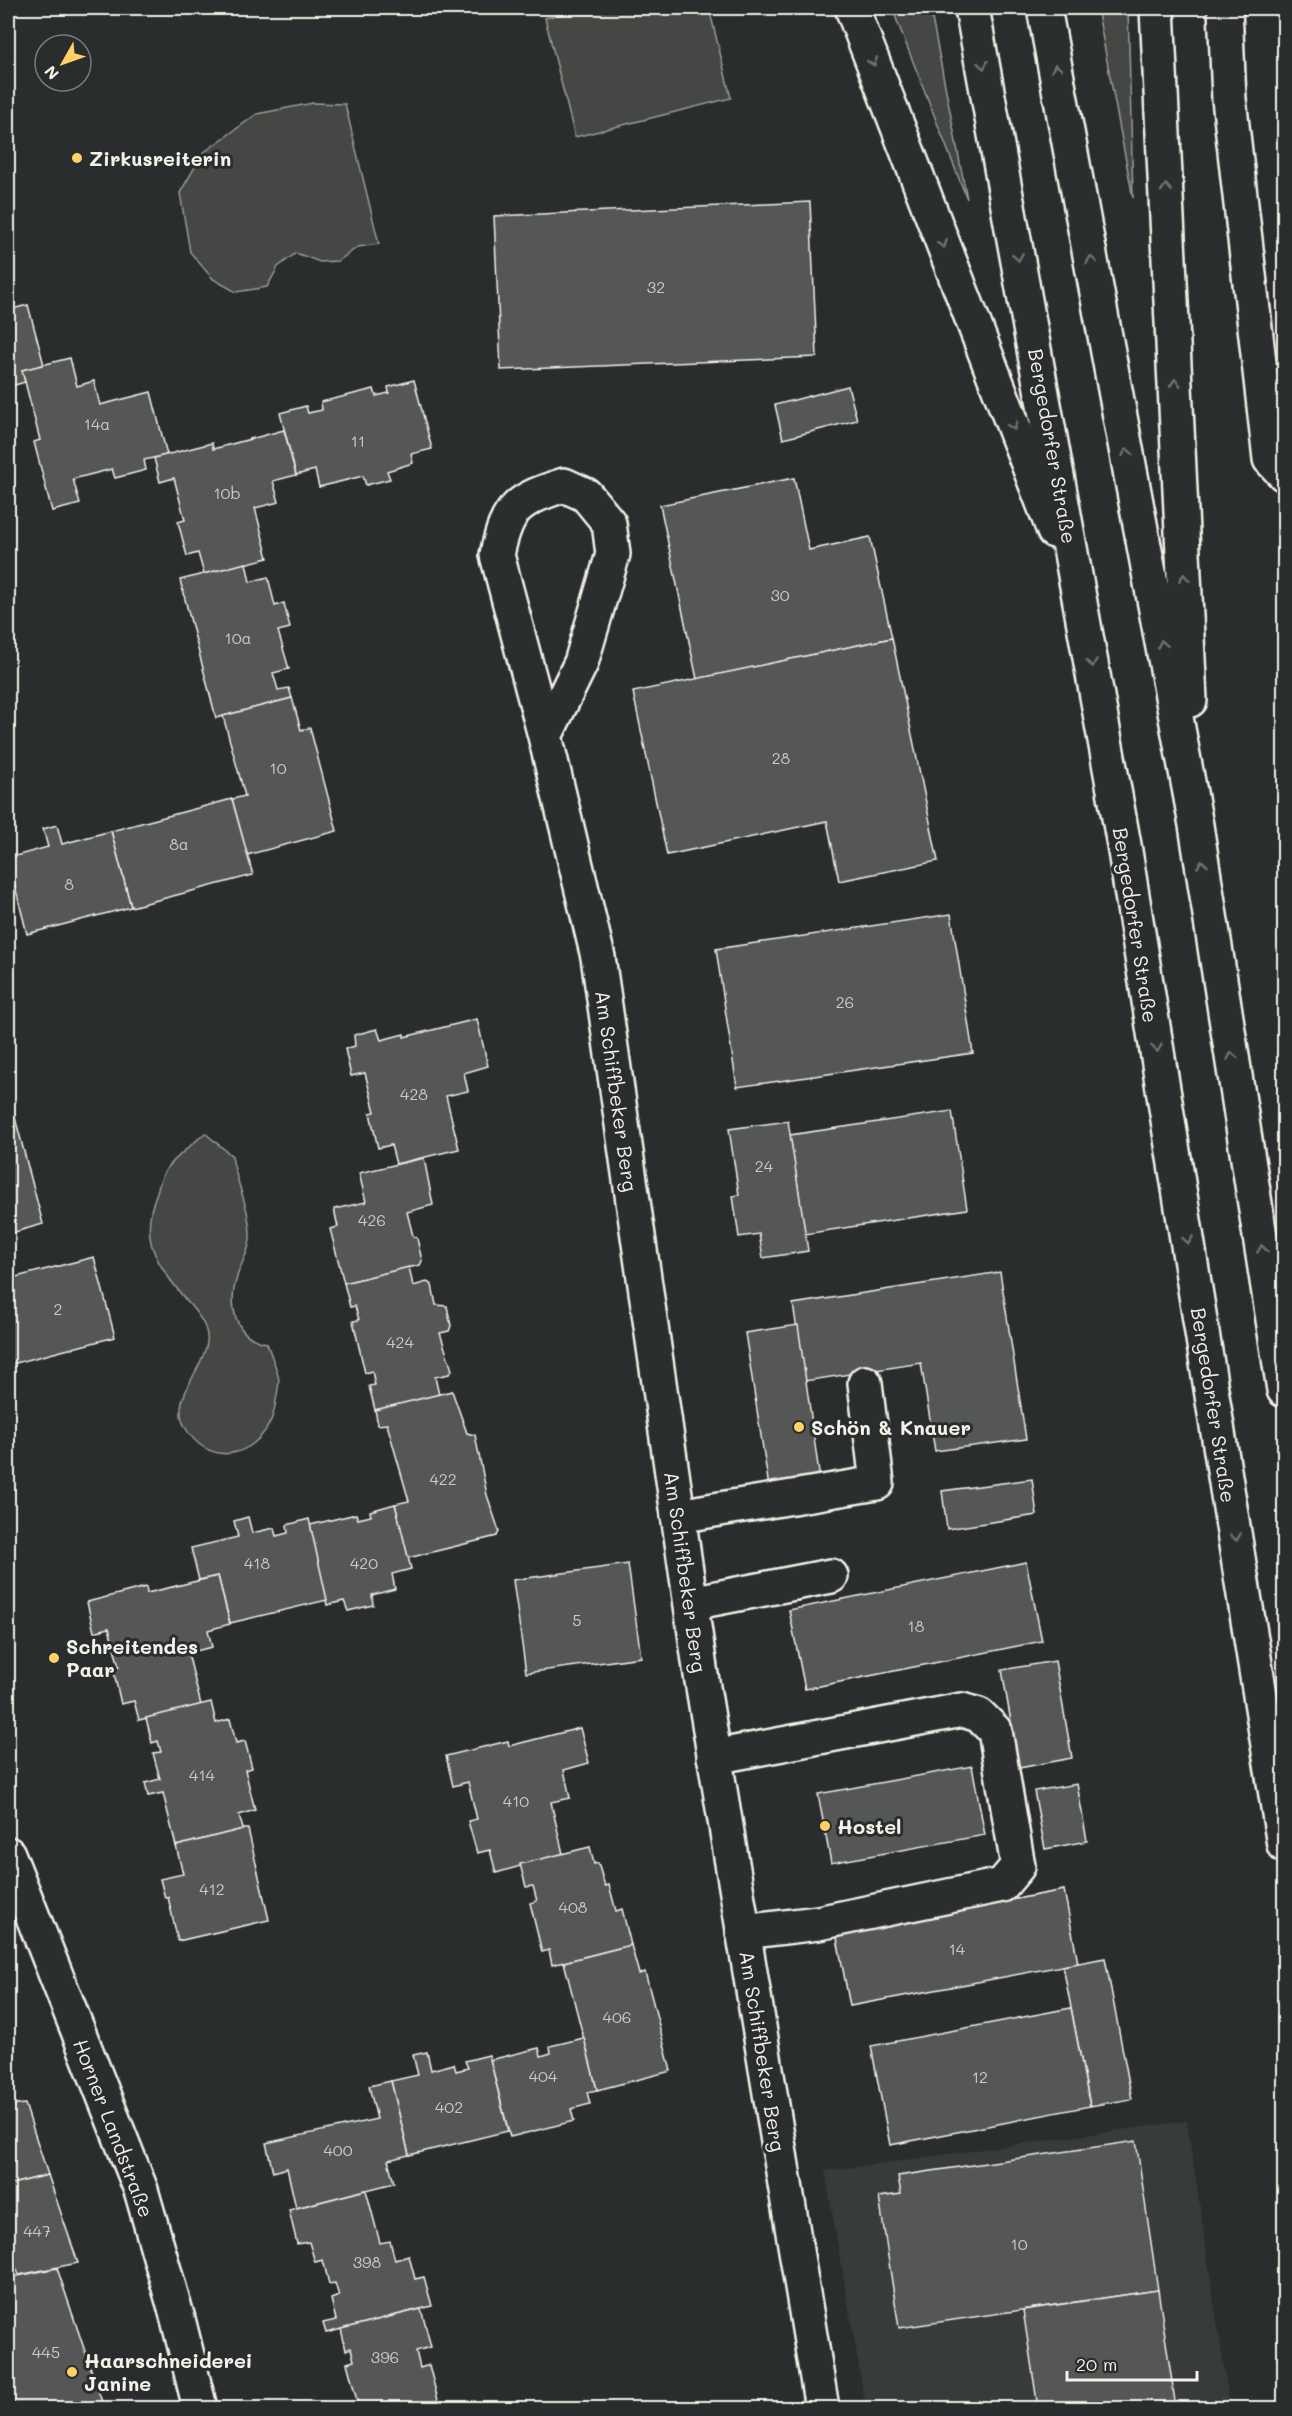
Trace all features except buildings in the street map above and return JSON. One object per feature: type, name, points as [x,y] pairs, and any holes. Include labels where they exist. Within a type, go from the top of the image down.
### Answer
[{"type":"main road","points":[[852,8],[1082,605]]},
{"type":"main road","name":"Bergedorfer Straße","points":[[972,8],[1130,880],[1284,1845]]},
{"type":"main road","points":[[1044,8],[1196,825],[1284,1390]]},
{"type":"main road","points":[[1157,8],[1196,825]]},
{"type":"main road","points":[[1225,8],[1229,99],[1270,459],[1284,474]]},
{"type":"main road","name":"Am Schiffbeker Berg","points":[[545,736],[581,663],[613,554],[609,523],[586,495],[564,485],[539,493],[514,507],[502,529],[497,555],[545,736],[598,957],[714,1757],[822,2409]]},
{"type":"main road","points":[[678,1516],[877,1483],[865,1383]]},
{"type":"main road","points":[[691,1603],[831,1576]]},
{"type":"main road","points":[[714,1757],[962,1710],[979,1714],[995,1731],[1018,1866],[1002,1885],[818,1923],[743,1932]]},
{"type":"main road","name":"Horner Landstraße","points":[[8,1854],[141,2190],[178,2319],[200,2409]]},
{"type":"shaded area","points":[[586,8],[709,8],[731,98],[575,137],[545,18]]},
{"type":"shaded area","points":[[892,8],[930,8],[967,199]]},
{"type":"shaded area","points":[[1097,8],[1128,8],[1133,198]]},
{"type":"shaded area","points":[[313,103],[345,104],[379,244],[358,247],[338,261],[320,262],[296,253],[278,267],[267,287],[236,292],[213,279],[190,252],[180,193],[203,153],[257,114]]},
{"type":"shaded area","points":[[205,1133],[232,1156],[250,1228],[250,1243],[234,1288],[236,1319],[247,1335],[267,1343],[279,1378],[272,1418],[264,1432],[243,1450],[231,1453],[218,1453],[206,1449],[195,1440],[181,1417],[184,1395],[205,1352],[206,1330],[158,1261],[150,1237],[149,1223],[152,1209],[164,1173]]},
{"type":"shaded area","points":[[1187,2121],[1230,2408],[866,2408],[825,2171]]},
{"type":"place","name":"Zirkusreiterin","points":[[77,158]]},
{"type":"place","name":"Schön & Knauer","points":[[799,1427]]},
{"type":"place","name":"Schreitendes Paar","points":[[54,1658]]},
{"type":"place","name":"Hostel","points":[[825,1826]]},
{"type":"place","name":"Haarschneiderei Janine","points":[[72,2372]]}]
